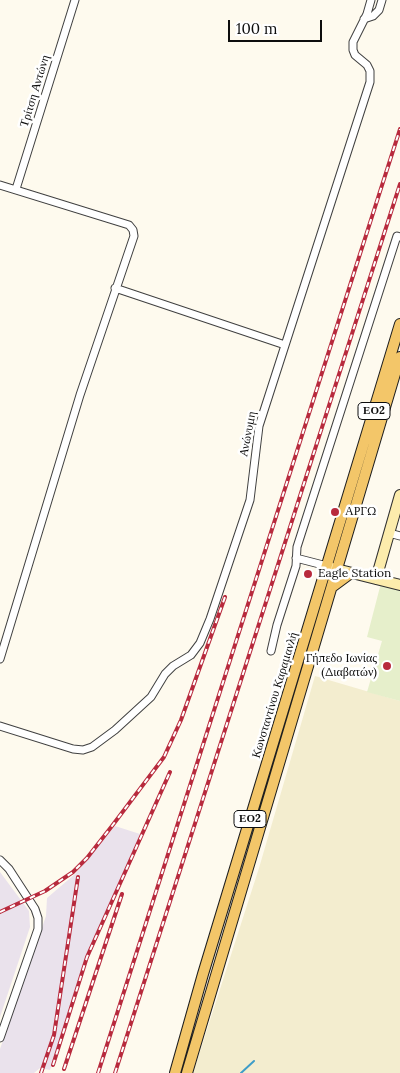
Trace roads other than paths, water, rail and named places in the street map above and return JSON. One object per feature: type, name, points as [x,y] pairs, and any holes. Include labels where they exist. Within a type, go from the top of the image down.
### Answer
[{"type":"main road","name":"Κωνσταντίνου Καραμανλή","points":[[187,1073],[332,587],[332,568],[400,324]]},
{"type":"main road","name":"Κωνσταντίνου Καραμανλή","points":[[175,1073],[203,974],[332,568],[396,382],[400,357]]},
{"type":"main road","points":[[332,587],[351,573]]},
{"type":"main road","points":[[170,1073],[179,1061]]},
{"type":"street","name":"Τρίτση Αντώνη","points":[[16,189],[75,0]]},
{"type":"street","name":"Ανώνυμη","points":[[0,726],[73,749],[83,750],[92,747],[115,730],[152,697],[165,674],[173,666],[191,655],[200,642],[210,619],[250,500],[259,426],[370,82],[370,71],[367,65],[355,54],[353,42],[371,0]]},
{"type":"street","points":[[364,19],[373,16],[379,10],[380,0]]},
{"type":"street","points":[[0,185],[129,226],[133,230],[134,236],[80,395],[0,660]]},
{"type":"street","points":[[270,652],[296,566],[297,547],[360,346],[397,236],[400,237]]},
{"type":"street","points":[[116,288],[286,345]]},
{"type":"street","points":[[376,579],[400,495]]},
{"type":"street","points":[[389,533],[400,536]]},
{"type":"street","points":[[296,558],[400,585]]},
{"type":"street","points":[[0,860],[9,869],[38,918],[38,929],[0,1038]]},
{"type":"waterway","points":[[241,1073],[254,1061]]},
{"type":"railway","points":[[98,1073],[400,129]]},
{"type":"railway","points":[[115,1073],[400,184]]},
{"type":"railway","points":[[0,912],[45,891],[73,872],[87,858],[164,757],[181,720],[225,597]]},
{"type":"railway","points":[[53,1065],[87,957],[170,772]]},
{"type":"railway","points":[[41,1073],[54,1035],[78,877]]},
{"type":"railway","points":[[64,1069],[122,894]]},
{"type":"place","name":"ΑΡΓΩ","points":[[335,512]]},
{"type":"place","name":"Eagle Station","points":[[308,574]]},
{"type":"place","name":"Γήπεδο Ιωνίας (Διαβατών)","points":[[387,666]]}]
